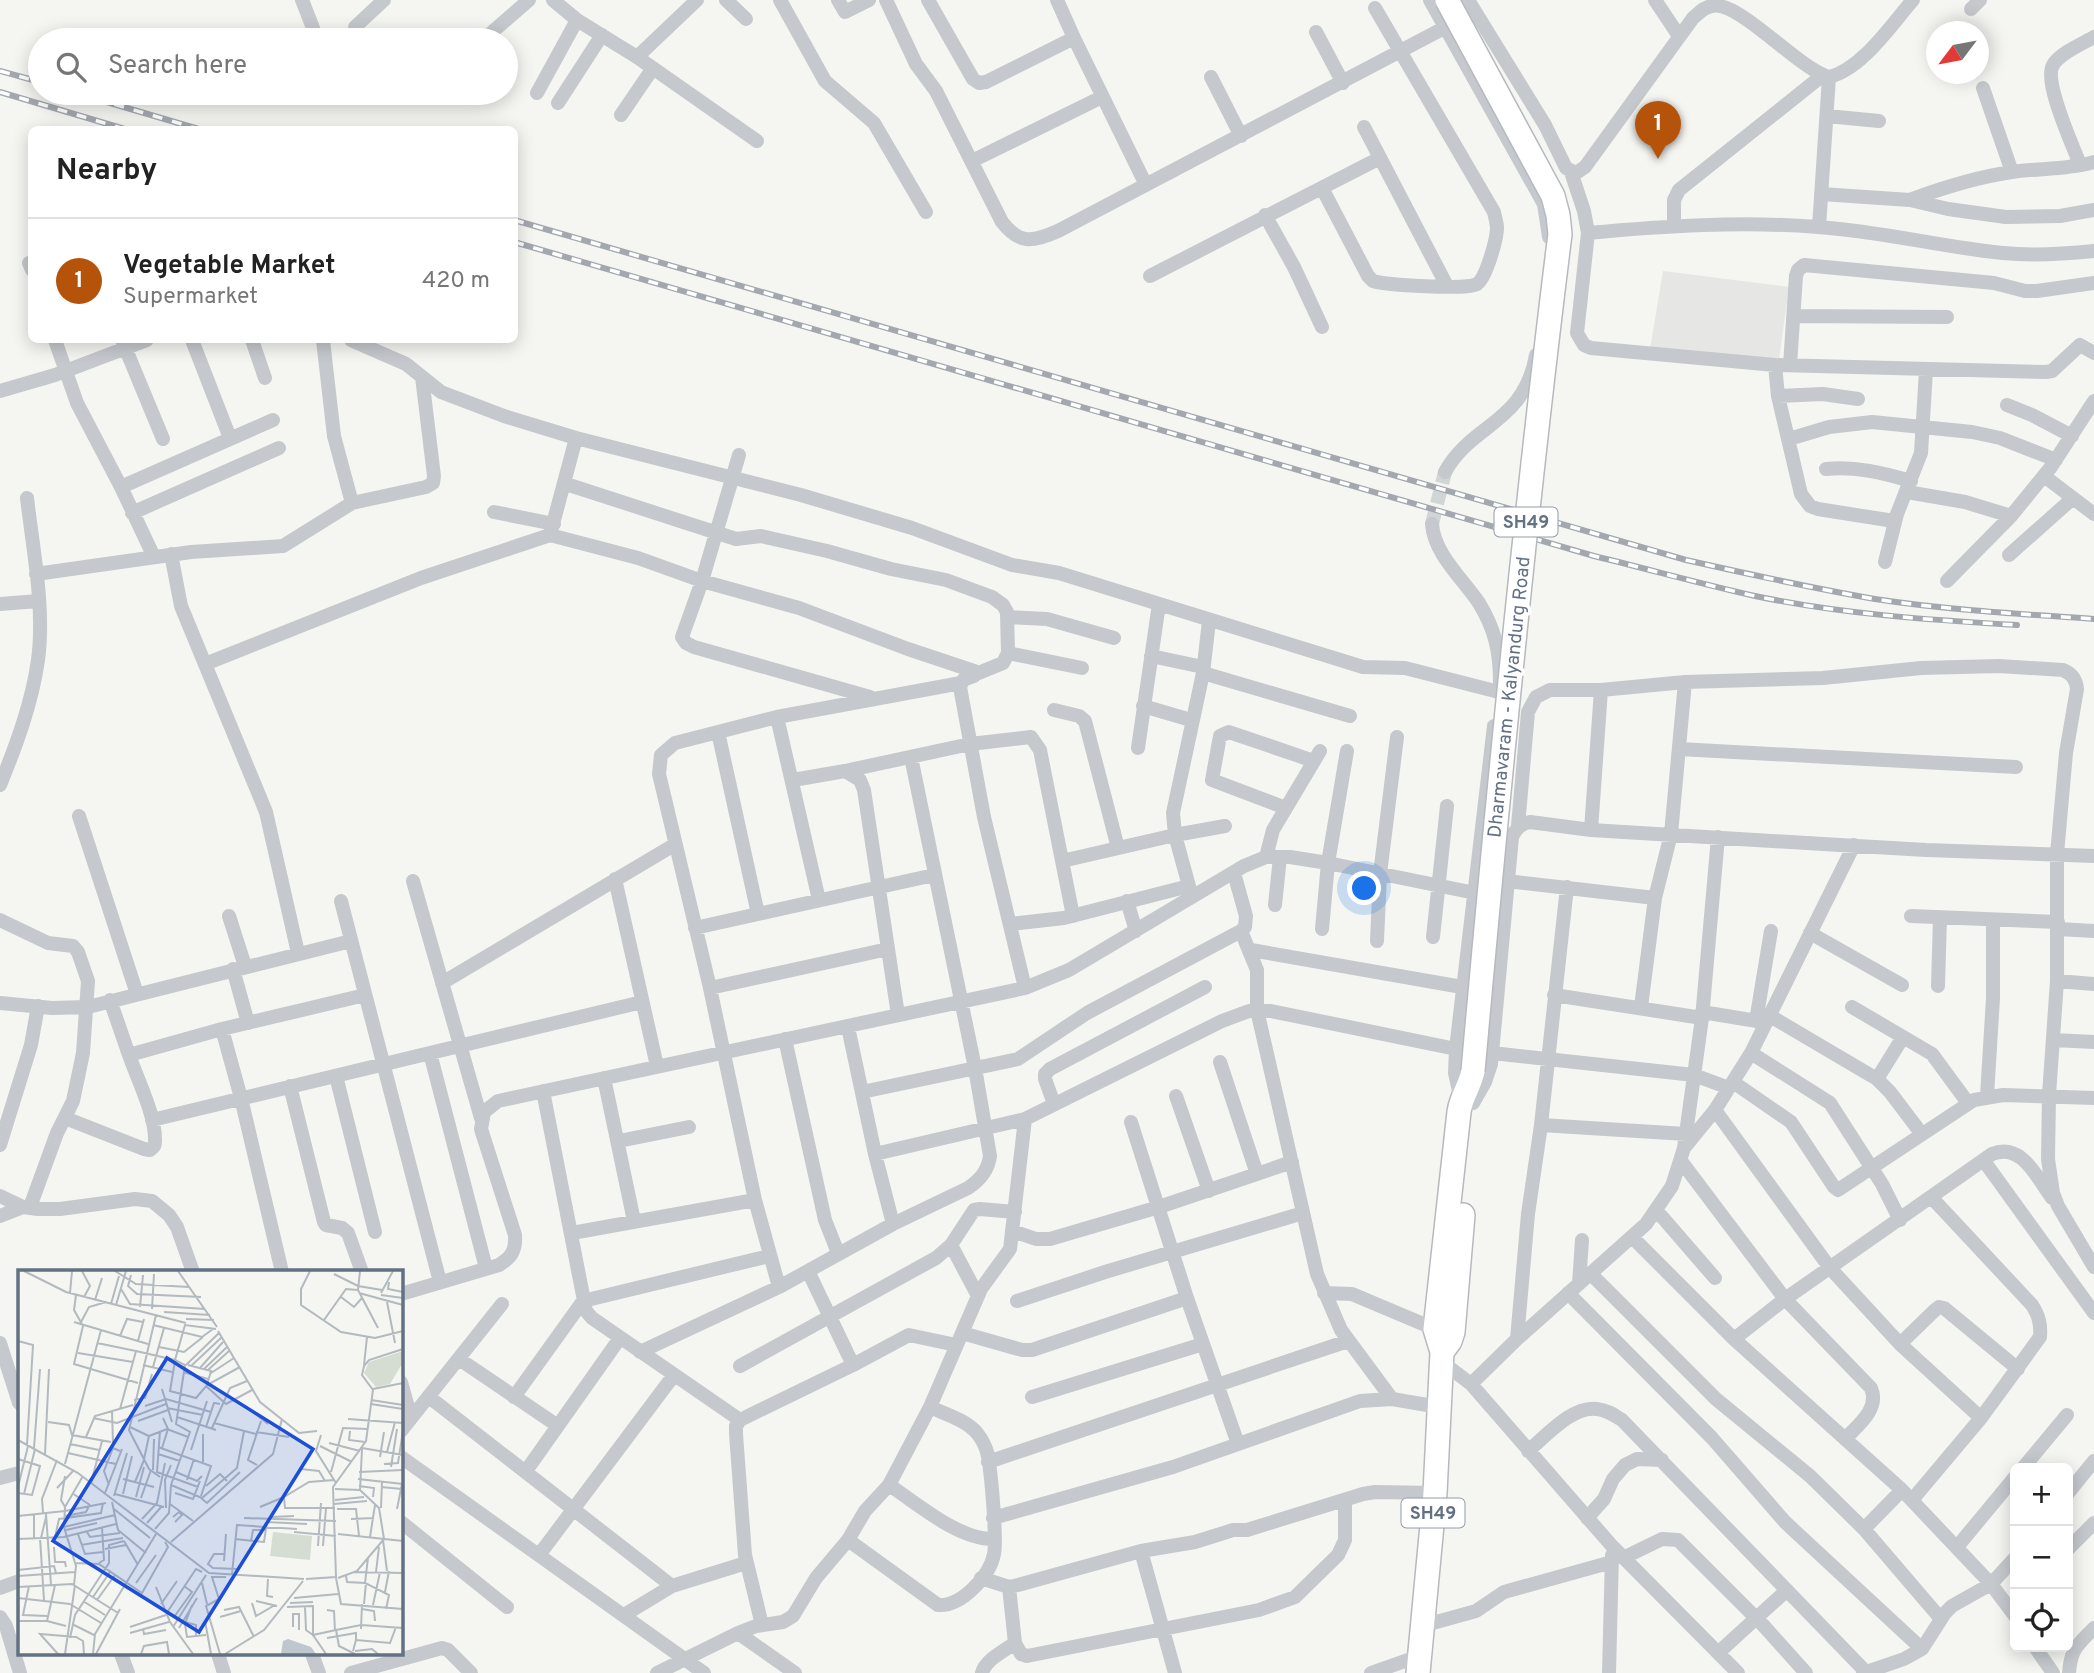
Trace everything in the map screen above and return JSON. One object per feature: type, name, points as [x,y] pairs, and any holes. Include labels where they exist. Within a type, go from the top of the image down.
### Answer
[{"type":"main road","name":"Dharmavaram - Kalyandurg Road","points":[[1442,1357],[1452,1332],[1469,1090],[1503,734],[1560,234],[1553,196],[1447,0]]},
{"type":"main road","name":"Dharmavaram - Kalyandurg Road","points":[[1418,1664],[1436,1493],[1442,1357],[1435,1329],[1469,1090]]},
{"type":"street","points":[[355,27],[384,0]]},
{"type":"street","points":[[497,28],[529,0]]},
{"type":"street","points":[[553,0],[577,20],[637,57],[757,141]]},
{"type":"street","points":[[637,57],[697,0]]},
{"type":"street","points":[[726,0],[746,19]]},
{"type":"street","points":[[780,0],[825,82],[874,123],[926,212]]},
{"type":"street","points":[[838,0],[845,12],[869,0]]},
{"type":"street","points":[[886,0],[916,64],[936,91],[1002,222],[1010,233],[1032,240],[1051,234],[1446,27]]},
{"type":"street","points":[[928,0],[973,79],[979,83],[986,82],[1073,38]]},
{"type":"street","points":[[1057,0],[1146,185]]},
{"type":"street","points":[[1430,0],[1544,204],[1549,242],[1538,343],[1528,386],[1510,409],[1457,456],[1445,472]]},
{"type":"street","points":[[1468,0],[1545,125],[1562,162],[1571,172],[1588,233],[1577,327],[1579,340],[1584,345],[1591,348],[1775,365],[2046,372],[2052,370],[2080,345],[2094,353]]},
{"type":"street","points":[[1655,0],[1679,36]]},
{"type":"street","points":[[1571,172],[1580,172],[1585,167],[1708,0]]},
{"type":"street","points":[[1674,226],[1674,200],[1679,190],[1826,76],[1840,74],[1851,67],[1913,0]]},
{"type":"street","points":[[303,1],[313,28]]},
{"type":"street","points":[[1693,18],[1713,5],[1725,6],[1826,76]]},
{"type":"street","points":[[1322,188],[1373,281],[1471,286],[1479,283],[1484,276],[1496,236],[1496,219],[1490,201],[1375,8]]},
{"type":"street","points":[[537,93],[577,20]]},
{"type":"street","points":[[1315,32],[1343,83]]},
{"type":"street","points":[[558,103],[602,35]]},
{"type":"street","points":[[1910,200],[1954,184],[2012,172],[2087,163],[2052,86],[2051,71],[2060,58],[2094,37]]},
{"type":"street","points":[[621,115],[653,68]]},
{"type":"street","points":[[1819,227],[1827,116],[1826,76]]},
{"type":"street","points":[[1211,77],[1241,136]]},
{"type":"street","points":[[1983,88],[2012,172]]},
{"type":"street","points":[[972,161],[1102,97]]},
{"type":"street","points":[[1827,116],[1879,121]]},
{"type":"street","points":[[1364,127],[1447,286]]},
{"type":"street","points":[[1150,276],[1380,158]]},
{"type":"street","points":[[1821,194],[1910,200],[1948,209],[2006,217],[2060,216],[2094,210]]},
{"type":"street","points":[[1265,215],[1294,267],[1322,327]]},
{"type":"street","points":[[1588,233],[1674,226],[1819,227],[2002,253],[2035,255],[2094,251]]},
{"type":"street","points":[[1790,365],[1798,270],[1804,265],[1994,283],[2025,290],[2094,283]]},
{"type":"street","points":[[1794,316],[1947,317]]},
{"type":"street","points":[[56,343],[82,413],[154,557]]},
{"type":"street","points":[[193,343],[230,438]]},
{"type":"street","points":[[253,343],[265,378]]},
{"type":"street","points":[[323,343],[334,436],[352,503]]},
{"type":"street","points":[[358,343],[396,358],[447,395],[504,416],[576,438],[801,495],[912,527],[1012,565],[1051,571],[1363,667],[1405,668],[1499,692]]},
{"type":"street","points":[[0,391],[66,371],[123,344],[163,439]]},
{"type":"street","points":[[1775,365],[1778,396],[1801,494],[1810,506],[1894,521]]},
{"type":"street","points":[[1885,562],[1894,521],[1921,453],[1926,370]]},
{"type":"street","points":[[36,574],[171,554],[283,546],[352,503],[426,487],[433,483],[434,476],[422,377]]},
{"type":"street","points":[[1778,396],[1823,394],[1858,399]]},
{"type":"street","points":[[1947,581],[2011,516],[2044,476],[2094,401]]},
{"type":"street","points":[[2007,405],[2072,436]]},
{"type":"street","points":[[121,487],[273,420]]},
{"type":"street","points":[[1789,439],[1829,428],[1872,422],[1972,432],[2000,438],[2056,460]]},
{"type":"street","points":[[552,530],[576,438]]},
{"type":"street","points":[[132,513],[279,448]]},
{"type":"street","points":[[739,454],[702,581],[682,637],[686,643],[873,698]]},
{"type":"street","points":[[1826,469],[1842,467],[1876,471],[1909,486],[2011,516]]},
{"type":"street","points":[[2044,476],[2094,514]]},
{"type":"street","points":[[566,484],[736,539],[761,536],[946,580],[992,597],[1003,605],[1007,617],[1008,653],[1003,663],[961,683],[776,717],[676,743],[661,755],[659,774],[674,845],[710,988],[755,1200],[779,1287]]},
{"type":"street","points":[[0,785],[6,758],[26,709],[38,661],[38,601],[27,498]]},
{"type":"street","points":[[2009,555],[2073,498]]},
{"type":"street","points":[[494,512],[702,581],[799,608],[974,671],[976,674]]},
{"type":"street","points":[[1432,524],[1437,542],[1478,602],[1493,630],[1500,653],[1499,692],[1456,1049],[1455,1073],[1469,1090],[1489,1071],[1512,837],[1518,827],[1531,703],[1543,692],[1685,682],[1823,678],[1921,668],[1999,666],[2069,672],[2077,689],[2066,753],[2057,854],[2057,981],[2049,1095],[2049,1174],[2058,1206]]},
{"type":"street","points":[[205,664],[421,578],[552,530]]},
{"type":"street","points":[[171,554],[178,597],[266,812],[298,953]]},
{"type":"street","points":[[0,604],[38,601]]},
{"type":"street","points":[[1138,748],[1159,604]]},
{"type":"street","points":[[1007,617],[1047,619],[1114,638]]},
{"type":"street","points":[[1191,891],[1175,835],[1173,813],[1203,670],[1209,621]]},
{"type":"street","points":[[1008,653],[1082,668]]},
{"type":"street","points":[[1151,656],[1350,716]]},
{"type":"street","points":[[1641,1007],[1655,898],[1671,834],[1685,682]]},
{"type":"street","points":[[961,683],[984,817],[1024,988]]},
{"type":"street","points":[[1591,830],[1601,690]]},
{"type":"street","points":[[1143,706],[1191,720]]},
{"type":"street","points":[[1054,710],[1079,716],[1085,721],[1118,848]]},
{"type":"street","points":[[776,717],[793,780],[819,900]]},
{"type":"street","points":[[718,732],[758,914]]},
{"type":"street","points":[[1275,905],[1271,836],[1317,756],[1229,732],[1220,736],[1212,780],[1286,808]]},
{"type":"street","points":[[793,780],[970,744],[1031,737],[1040,750],[1073,916]]},
{"type":"street","points":[[1377,942],[1380,874],[1397,737]]},
{"type":"street","points":[[1679,749],[2016,767]]},
{"type":"street","points":[[1322,929],[1328,863],[1347,751]]},
{"type":"street","points":[[640,1352],[779,1287],[838,1253],[976,1182],[989,1166],[990,1157],[975,1068],[911,757]]},
{"type":"street","points":[[845,771],[860,780],[864,790],[898,1015]]},
{"type":"street","points":[[1433,937],[1447,806]]},
{"type":"street","points":[[79,816],[137,994]]},
{"type":"street","points":[[1518,827],[1530,822],[1591,830],[1926,850],[2094,856]]},
{"type":"street","points":[[1062,861],[1225,826]]},
{"type":"street","points":[[1471,1384],[1517,1339],[1632,1237],[1657,1211],[1672,1186],[1684,1148],[1702,1015],[1718,837]]},
{"type":"street","points":[[442,983],[674,845]]},
{"type":"street","points":[[1684,1148],[1715,1110],[1751,1053],[1854,845]]},
{"type":"street","points":[[481,1118],[490,1105],[498,1101],[1024,988],[1069,970],[1136,931],[1191,891],[1244,866],[1273,857],[1328,863],[1475,893]]},
{"type":"street","points":[[862,1092],[1018,1059],[1087,1013],[1241,931],[1245,927],[1246,916],[1234,873]]},
{"type":"street","points":[[695,928],[934,875]]},
{"type":"street","points":[[615,879],[657,1066]]},
{"type":"street","points":[[402,1294],[506,1260],[511,1256],[515,1242],[413,881]]},
{"type":"street","points":[[1507,881],[1655,898]]},
{"type":"street","points":[[1517,1339],[1528,1214],[1541,1125],[1567,887]]},
{"type":"street","points":[[1010,924],[1073,916],[1127,901],[1191,891]]},
{"type":"street","points":[[341,901],[440,1282]]},
{"type":"street","points":[[1127,901],[1136,931]]},
{"type":"street","points":[[229,916],[248,1023]]},
{"type":"street","points":[[1910,916],[1993,919],[2094,931]]},
{"type":"street","points":[[1938,986],[1940,918]]},
{"type":"street","points":[[1987,1096],[1993,998],[1993,919]]},
{"type":"street","points":[[0,920],[48,943],[73,946],[78,952],[88,981],[82,1063],[73,1101],[26,1207],[0,1216]]},
{"type":"street","points":[[1241,931],[1258,970],[1257,1010],[1314,1265],[1324,1293],[1348,1341],[1392,1399]]},
{"type":"street","points":[[1765,1020],[1771,931]]},
{"type":"street","points":[[1811,933],[1902,985]]},
{"type":"street","points":[[0,1003],[61,1008],[88,1007],[351,941]]},
{"type":"street","points":[[710,988],[888,949]]},
{"type":"street","points":[[1251,950],[1462,988]]},
{"type":"street","points":[[2057,981],[2094,984]]},
{"type":"street","points":[[1054,1104],[1045,1079],[1045,1074],[1050,1069],[1205,987]]},
{"type":"street","points":[[129,1055],[222,1029],[365,995]]},
{"type":"street","points":[[1554,995],[1702,1015],[1765,1020],[1877,1079],[1921,1133]]},
{"type":"street","points":[[65,1118],[150,1150],[156,1141],[152,1120],[110,1000]]},
{"type":"street","points":[[152,1120],[642,1002]]},
{"type":"street","points":[[0,1145],[31,1045],[38,1006]]},
{"type":"street","points":[[1852,1007],[1932,1054],[1968,1103]]},
{"type":"street","points":[[875,1154],[1025,1119],[1222,1021],[1237,1014],[1257,1010],[1456,1049]]},
{"type":"street","points":[[848,1027],[893,1224]]},
{"type":"street","points":[[222,1029],[282,1270]]},
{"type":"street","points":[[1877,1079],[1903,1037]]},
{"type":"street","points":[[785,1039],[825,1220],[838,1253]]},
{"type":"street","points":[[2054,1041],[2094,1042]]},
{"type":"street","points":[[430,1053],[486,1268]]},
{"type":"street","points":[[1492,1053],[1694,1075],[1731,1085],[1791,1122],[1833,1187],[1838,1190],[1872,1170],[1921,1133],[1968,1103],[1987,1096],[2049,1095],[2094,1098]]},
{"type":"street","points":[[1751,1053],[1830,1103],[1900,1220]]},
{"type":"street","points":[[1220,1062],[1257,1174]]},
{"type":"street","points":[[336,1076],[375,1232]]},
{"type":"street","points":[[604,1078],[634,1221]]},
{"type":"street","points":[[290,1086],[324,1222],[348,1233],[361,1270]]},
{"type":"street","points":[[543,1091],[586,1311],[620,1338],[740,1420]]},
{"type":"street","points":[[1176,1096],[1209,1191]]},
{"type":"street","points":[[1715,1110],[1829,1268],[1900,1345],[1981,1418]]},
{"type":"street","points":[[657,1673],[737,1633],[783,1622],[793,1616],[816,1578],[848,1540],[865,1511],[889,1485],[930,1407],[978,1296],[1010,1249],[1025,1119]]},
{"type":"street","points":[[1131,1122],[1187,1298],[1238,1444]]},
{"type":"street","points":[[1541,1125],[1684,1148],[1785,1299],[1871,1388],[1874,1404],[1845,1439]]},
{"type":"street","points":[[619,1141],[689,1127]]},
{"type":"street","points":[[1734,1339],[1785,1299],[2000,1151],[2015,1153],[2024,1160],[2058,1206],[2094,1267]]},
{"type":"street","points":[[1984,1161],[2094,1313]]},
{"type":"street","points":[[1013,1231],[1050,1239],[1209,1191],[1292,1162]]},
{"type":"street","points":[[0,1196],[26,1207],[60,1209],[135,1199],[152,1201],[169,1215],[177,1227],[192,1270]]},
{"type":"street","points":[[1864,1529],[1907,1495],[1981,1418],[2040,1337],[2038,1314],[1932,1198]]},
{"type":"street","points":[[572,1233],[755,1200]]},
{"type":"street","points":[[740,1366],[936,1258],[951,1245],[974,1210],[1015,1212]]},
{"type":"street","points":[[1657,1211],[1715,1278]]},
{"type":"street","points":[[1017,1301],[1303,1213]]},
{"type":"street","points":[[1632,1237],[1734,1339],[1907,1495],[1991,1584],[2010,1609]]},
{"type":"street","points":[[1573,1289],[1582,1240]]},
{"type":"street","points":[[951,1245],[978,1296]]},
{"type":"street","points":[[514,1396],[583,1301],[769,1256]]},
{"type":"street","points":[[808,1271],[853,1365]]},
{"type":"street","points":[[1591,1274],[1716,1399],[1810,1476],[1864,1529],[1941,1619]]},
{"type":"street","points":[[1573,1289],[1706,1432],[1785,1522],[1922,1649]]},
{"type":"street","points":[[1324,1293],[1352,1294],[1435,1329]]},
{"type":"street","points":[[762,1625],[746,1563],[736,1434],[736,1426],[740,1420],[908,1335],[959,1339],[1031,1350],[1187,1298]]},
{"type":"street","points":[[402,1430],[502,1304]]},
{"type":"street","points":[[1900,1345],[1939,1307],[1944,1308],[2018,1368]]},
{"type":"street","points":[[526,1471],[620,1338]]},
{"type":"street","points":[[988,1462],[1348,1341]]},
{"type":"street","points":[[0,1343],[18,1400]]},
{"type":"street","points":[[1032,1397],[1203,1343]]},
{"type":"street","points":[[1442,1357],[1471,1384],[1612,1546],[1618,1560],[1738,1673]]},
{"type":"street","points":[[459,1359],[558,1426]]},
{"type":"street","points":[[539,1555],[674,1375]]},
{"type":"street","points":[[402,1386],[411,1418]]},
{"type":"street","points":[[429,1397],[672,1587]]},
{"type":"street","points":[[993,1518],[1173,1467],[1360,1401],[1392,1399],[1439,1407]]},
{"type":"street","points":[[848,1540],[938,1605],[953,1604],[982,1578],[994,1556],[995,1539],[988,1462],[983,1442],[968,1424],[930,1407]]},
{"type":"street","points":[[1528,1451],[1579,1412],[1594,1408],[1608,1411],[1622,1420],[1866,1673],[1905,1659],[1922,1649],[1952,1606],[1991,1584],[2010,1563]]},
{"type":"street","points":[[2026,1463],[2067,1415]]},
{"type":"street","points":[[402,1458],[704,1673]]},
{"type":"street","points":[[1587,1518],[1604,1499],[1613,1479],[1625,1465],[1637,1459],[1662,1460]]},
{"type":"street","points":[[2073,1487],[2094,1461]]},
{"type":"street","points":[[0,1478],[18,1473]]},
{"type":"street","points":[[1957,1547],[2010,1483]]},
{"type":"street","points":[[889,1485],[965,1534],[975,1538],[995,1539]]},
{"type":"street","points":[[982,1578],[1009,1587],[1141,1551],[1195,1542],[1233,1530],[1247,1530],[1376,1492],[1436,1493]]},
{"type":"street","points":[[1009,1587],[1015,1643],[1021,1654],[1027,1656],[1258,1610],[1301,1592],[1343,1548],[1345,1501]]},
{"type":"street","points":[[402,1523],[507,1607]]},
{"type":"street","points":[[2073,1544],[2094,1523]]},
{"type":"street","points":[[1422,1626],[1476,1611],[1504,1592],[1618,1560],[1662,1539],[1678,1540],[1756,1618],[1806,1673]]},
{"type":"street","points":[[1141,1551],[1175,1673]]},
{"type":"street","points":[[1608,1673],[1618,1560]]},
{"type":"street","points":[[624,1615],[672,1587],[746,1563]]},
{"type":"street","points":[[0,1588],[18,1581]]},
{"type":"street","points":[[1718,1653],[1787,1590]]},
{"type":"street","points":[[0,1617],[6,1626],[20,1673]]},
{"type":"street","points":[[2069,1673],[2072,1653],[2094,1629]]},
{"type":"street","points":[[737,1633],[795,1673]]},
{"type":"street","points":[[982,1673],[988,1662],[1015,1643]]},
{"type":"street","points":[[351,1673],[442,1648],[448,1650],[471,1673]]},
{"type":"street","points":[[2038,1652],[2051,1673]]},
{"type":"street","points":[[122,1656],[128,1673]]},
{"type":"street","points":[[219,1656],[224,1673]]},
{"type":"street","points":[[313,1656],[319,1673]]},
{"type":"street","points":[[1371,1673],[1418,1664]]},
{"type":"shaded area","points":[[1663,271],[1789,287],[1779,360],[1650,349]]},
{"type":"tunnel","points":[[1432,524],[1445,472]]},
{"type":"railway","points":[[0,71],[28,79]]},
{"type":"railway","points":[[0,92],[28,100]]},
{"type":"railway","points":[[44,105],[115,126]]},
{"type":"railway","points":[[117,105],[188,126]]},
{"type":"railway","points":[[518,221],[1686,560],[1803,586],[1902,603],[2094,619]]},
{"type":"railway","points":[[518,243],[1594,556],[1787,602],[1886,615],[2017,625]]},
{"type":"place","name":"Vegetable Market","points":[[1658,159]]}]
